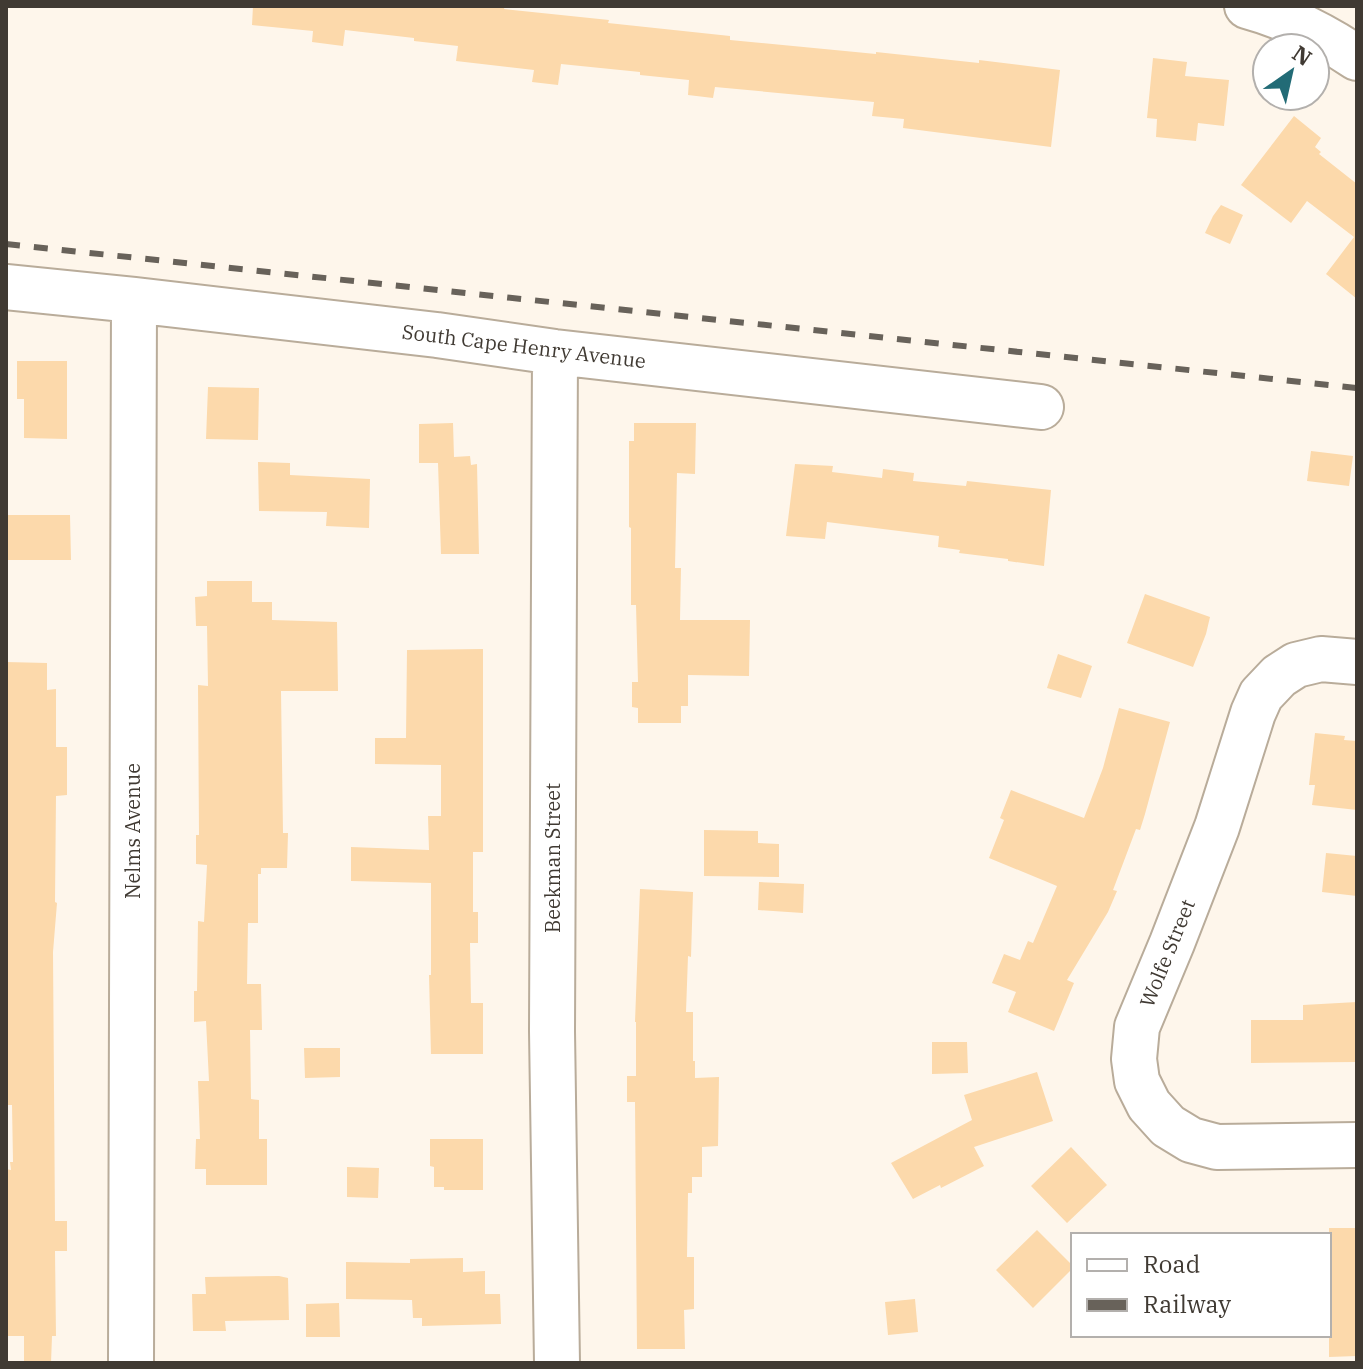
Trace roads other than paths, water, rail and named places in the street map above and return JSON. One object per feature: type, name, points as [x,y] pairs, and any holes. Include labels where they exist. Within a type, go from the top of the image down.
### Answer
[{"type":"street","points":[[1247,6],[1272,13],[1328,39],[1357,58]]},
{"type":"street","name":"South Cape Henry Avenue","points":[[6,287],[1041,407]]},
{"type":"street","name":"Nelms Avenue","points":[[131,1363],[134,300]]},
{"type":"street","name":"Beekman Street","points":[[555,352],[552,1031],[557,1363]]},
{"type":"street","name":"Wolfe Street","points":[[1357,662],[1321,659],[1296,665],[1279,676],[1261,695],[1217,827],[1137,1027],[1134,1059],[1137,1081],[1149,1105],[1168,1126],[1191,1140],[1217,1147],[1357,1145]]},
{"type":"railway","points":[[6,244],[1357,388]]}]
